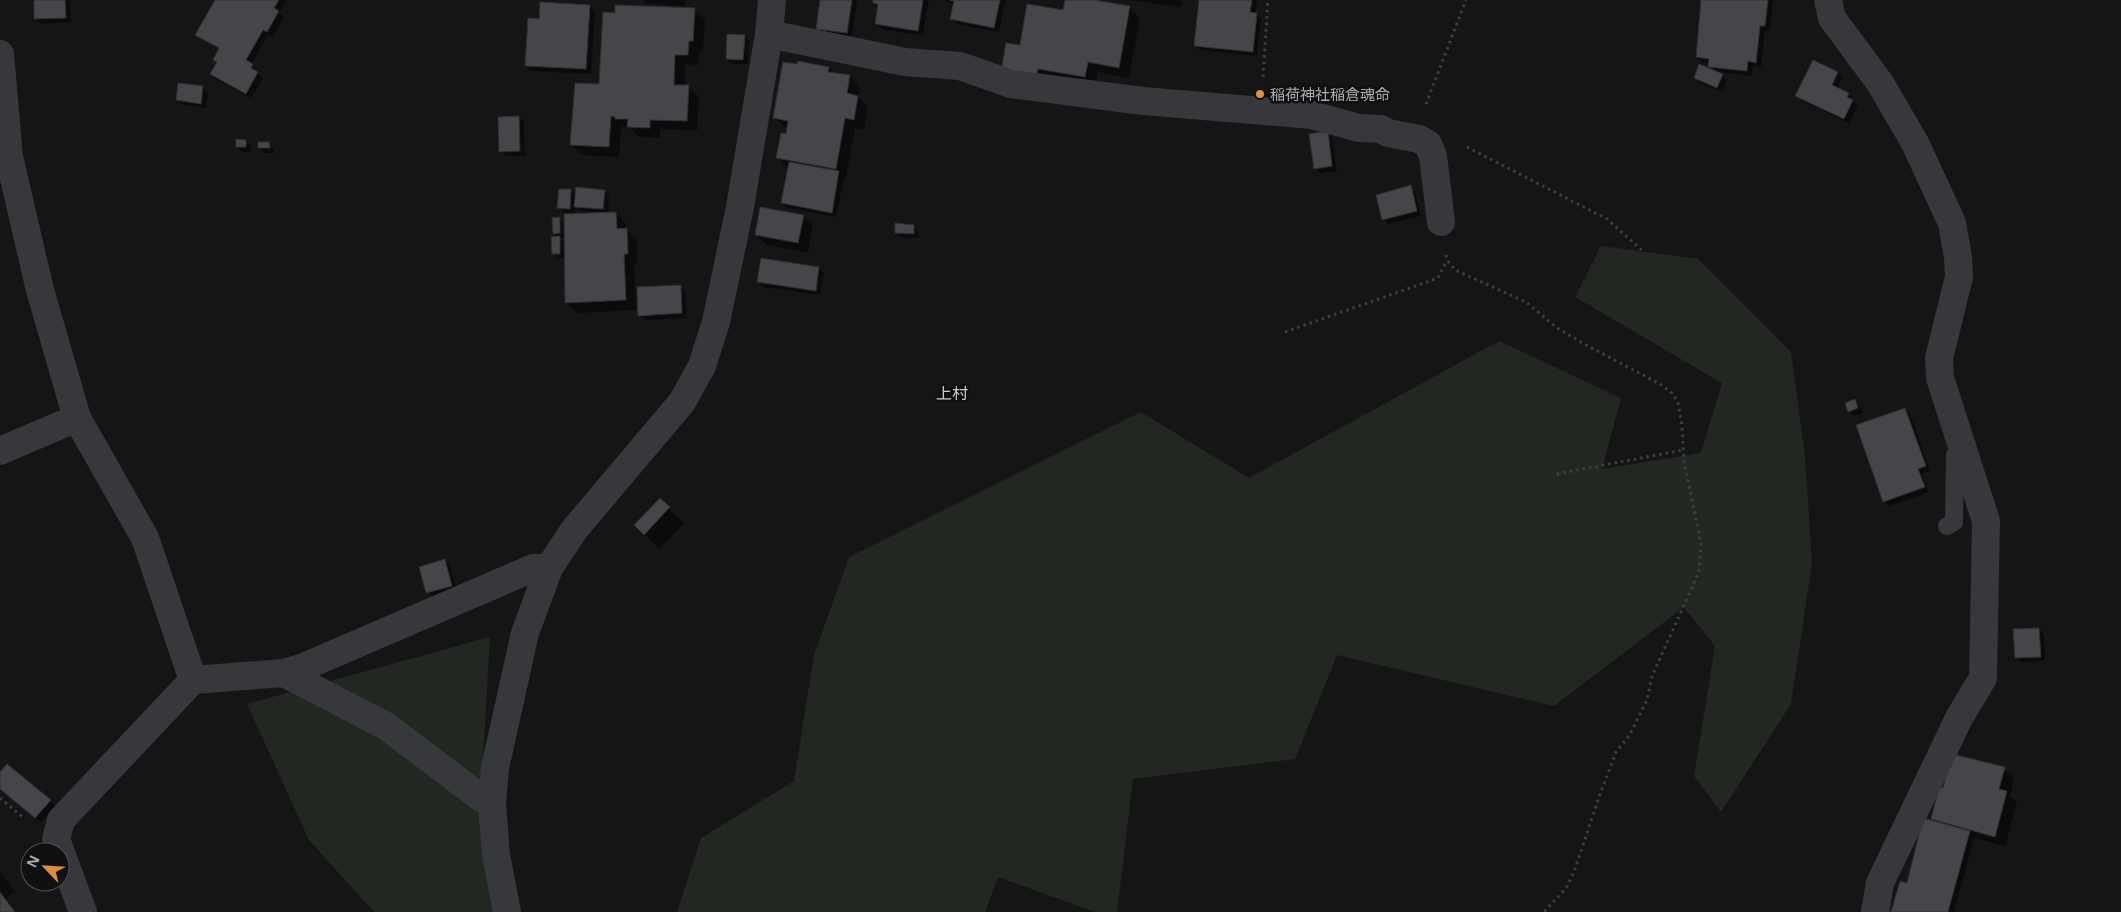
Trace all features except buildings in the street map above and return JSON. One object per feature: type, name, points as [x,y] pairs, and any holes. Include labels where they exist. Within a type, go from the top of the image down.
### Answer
[{"type":"street","points":[[506,912],[496,855],[492,804],[495,768],[525,633],[549,568],[574,530],[682,402],[702,366],[716,322],[738,217],[769,34],[772,0]]},
{"type":"street","points":[[1828,0],[1832,18],[1880,83],[1915,143],[1952,223],[1958,257],[1959,277],[1939,358],[1940,378],[1986,521],[1982,678],[1959,718],[1880,883],[1875,912]]},
{"type":"street","points":[[769,34],[905,62],[960,66],[1011,84],[1143,101],[1312,115],[1359,128],[1381,129],[1388,133],[1418,139],[1428,144],[1433,156],[1441,222]]},
{"type":"street","points":[[0,54],[9,157],[40,290],[77,418],[145,538],[193,680]]},
{"type":"street","points":[[0,451],[77,418]]},
{"type":"street","points":[[83,912],[56,839],[61,820],[193,680],[284,673],[301,668],[533,568],[549,568]]},
{"type":"street","points":[[284,673],[386,726],[492,804]]},
{"type":"lane","points":[[1947,526],[1954,522],[1955,455],[1963,449]]},
{"type":"path","points":[[1263,80],[1268,0]]},
{"type":"path","points":[[1424,108],[1466,0]]},
{"type":"path","points":[[1465,146],[1607,219],[1644,252]]},
{"type":"path","points":[[1441,222],[1447,260],[1455,270],[1526,302],[1557,328],[1660,384],[1672,393],[1678,403],[1682,426],[1684,461],[1701,544],[1699,572],[1652,676],[1647,700],[1629,736],[1616,752],[1574,872],[1566,888],[1544,912]]},
{"type":"path","points":[[1285,332],[1438,278],[1447,260]]},
{"type":"path","points":[[1557,474],[1683,450]]},
{"type":"shaded area","points":[[1601,246],[1698,259],[1791,352],[1805,457],[1812,563],[1791,704],[1721,812],[1694,776],[1715,646],[1684,607],[1554,706],[1337,655],[1295,759],[1133,779],[1117,912],[1095,912],[998,877],[985,912],[677,912],[701,838],[794,781],[814,655],[849,557],[1141,412],[1249,478],[1499,341],[1621,398],[1602,469],[1701,453],[1722,383],[1575,297]]},
{"type":"shaded area","points":[[490,637],[483,758],[495,912],[374,912],[309,840],[247,704]]},
{"type":"place","name":"稲荷神社稲倉魂命","points":[[1260,94]]},
{"type":"district","name":"上村","points":[[952,393]]}]
